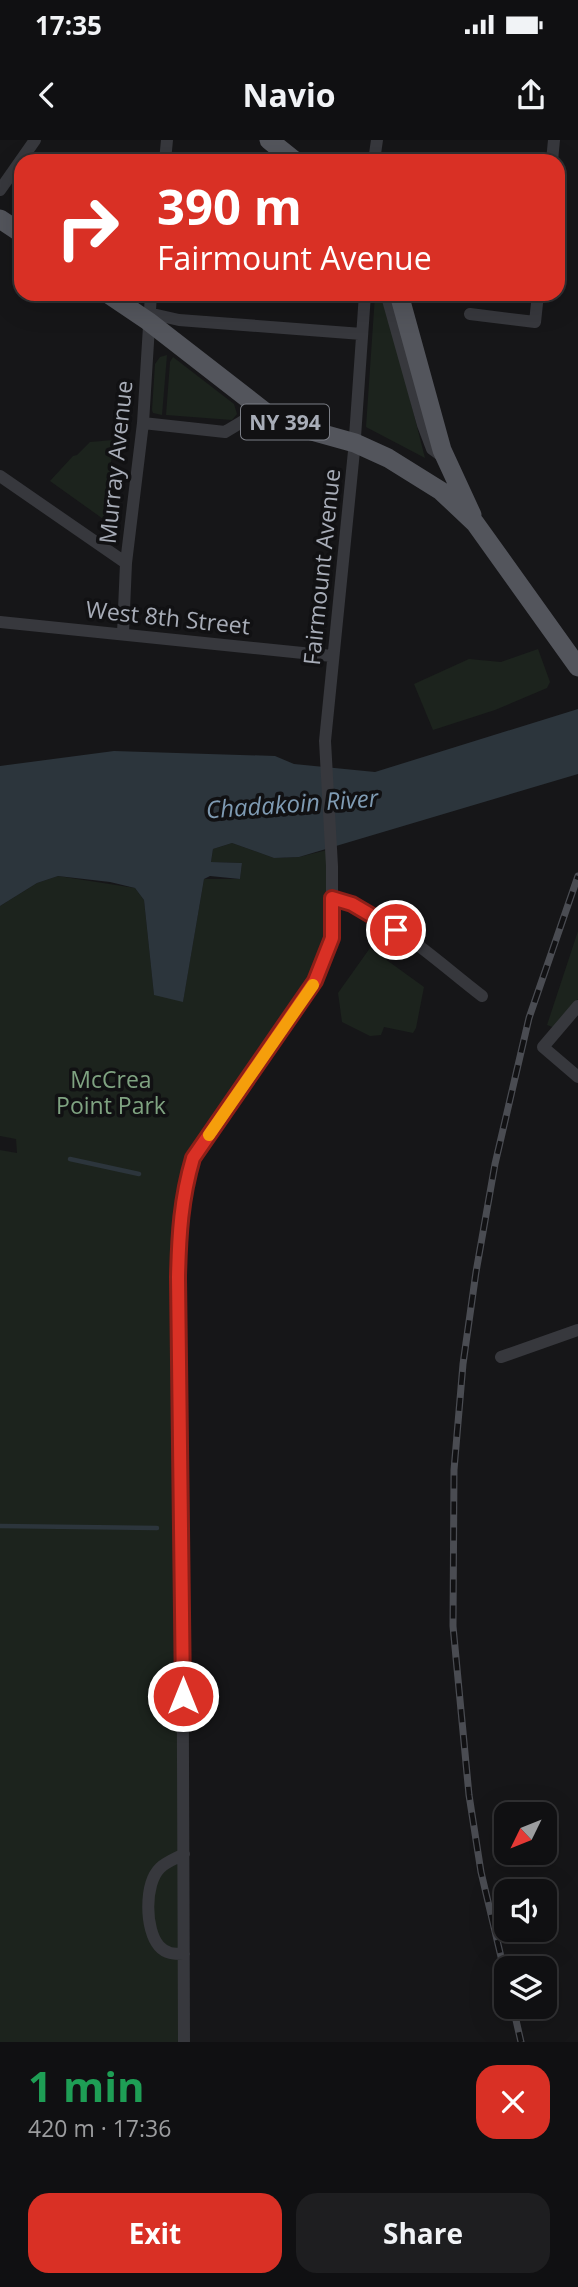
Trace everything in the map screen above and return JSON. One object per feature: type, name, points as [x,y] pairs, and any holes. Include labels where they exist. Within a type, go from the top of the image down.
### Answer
[{"type":"main road","points":[[269,140],[286,154]]},
{"type":"main road","name":"NY 394","points":[[120,301],[148,317],[268,415],[294,426],[355,443],[388,458],[441,491],[475,523],[500,555],[578,667]]},
{"type":"main road","name":"NY 394","points":[[401,301],[446,459],[475,523]]},
{"type":"street","points":[[0,190],[14,170]]},
{"type":"street","name":"Murray Avenue","points":[[123,633],[126,563],[143,423],[149,301]]},
{"type":"street","name":"Fairmount Avenue","points":[[332,898],[325,741],[355,443],[366,301]]},
{"type":"street","points":[[388,301],[423,425],[432,449],[446,459]]},
{"type":"street","points":[[470,314],[535,322],[537,301]]},
{"type":"street","points":[[148,317],[362,334]]},
{"type":"street","points":[[143,423],[225,432],[245,420],[257,406]]},
{"type":"street","points":[[0,476],[126,563]]},
{"type":"street","name":"West 8th Street","points":[[0,622],[332,656]]},
{"type":"street","points":[[184,2042],[178,1277],[182,1201],[193,1158],[315,981],[332,938],[332,898],[352,904],[382,920],[482,996]]},
{"type":"street","points":[[578,1006],[544,1047],[578,1077]]},
{"type":"street","points":[[501,1357],[578,1330]]},
{"type":"street","points":[[184,1854],[160,1868],[148,1891],[150,1923],[157,1943],[168,1952],[184,1954]]},
{"type":"green space","points":[[375,301],[382,301],[386,305],[425,458],[366,427]]},
{"type":"green space","points":[[167,355],[162,415],[153,413],[152,410],[155,364],[160,357]]},
{"type":"green space","points":[[173,357],[234,404],[237,414],[232,420],[166,415],[170,362]]},
{"type":"green space","points":[[113,440],[106,521],[50,481],[90,442]]},
{"type":"green space","points":[[538,649],[550,682],[547,688],[495,710],[433,730],[414,684],[469,659],[501,662]]},
{"type":"green space","name":"McCrea Point Park","points":[[232,843],[274,858],[299,857],[331,849],[332,938],[315,981],[193,1158],[185,1187],[183,2042],[0,2042],[0,1150],[17,1153],[16,1139],[0,1136],[0,906],[37,883],[58,876],[135,888],[144,900],[154,994],[183,1001],[204,879],[240,879],[242,863],[211,862],[213,849]]},
{"type":"green space","points":[[578,931],[578,999],[555,1028],[547,1025]]},
{"type":"green space","points":[[370,948],[424,987],[413,1033],[384,1027],[381,1035],[370,1036],[342,1022],[338,993]]},
{"type":"water","name":"Chadakoin River","points":[[578,709],[578,774],[299,857],[274,858],[232,843],[213,849],[211,862],[242,863],[240,879],[210,876],[204,879],[183,1002],[154,995],[144,900],[135,888],[58,876],[37,883],[0,906],[0,766],[114,751],[275,756],[294,764],[375,772]]},
{"type":"waterway","points":[[70,1159],[139,1174]]},
{"type":"waterway","points":[[0,1526],[157,1528]]},
{"type":"railway","points":[[501,1956],[481,1872],[469,1795],[453,1626],[454,1470],[463,1364],[495,1164],[529,1018],[578,876]]},
{"type":"railway","points":[[516,2019],[521,2042]]},
{"type":"slow traffic","points":[[209,1135],[313,985]]},
{"type":"route","points":[[183,1696],[178,1277],[180,1214],[193,1158],[315,981],[332,938],[332,898],[352,904],[396,930]]}]
